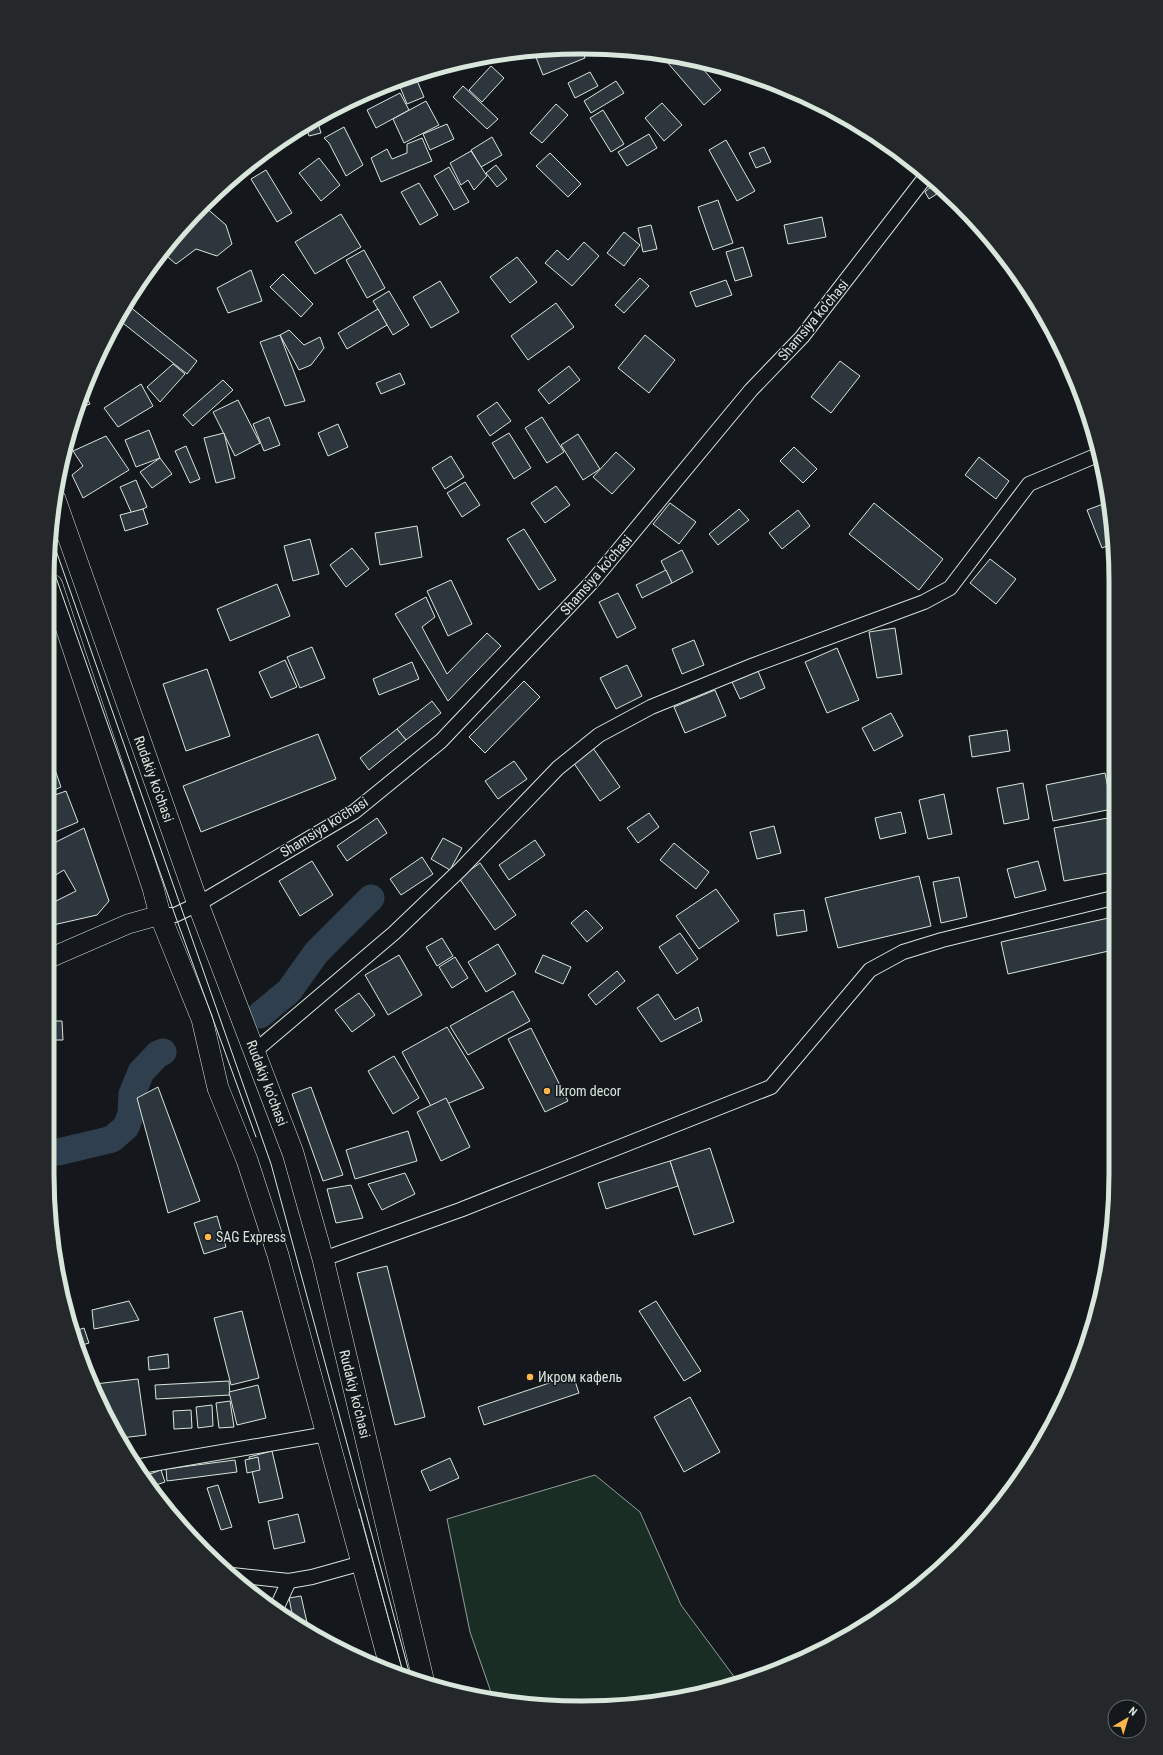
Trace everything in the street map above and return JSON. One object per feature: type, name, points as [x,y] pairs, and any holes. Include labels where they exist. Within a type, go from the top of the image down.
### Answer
[{"type":"main road","name":"Rudakiy ko'chasi","points":[[59,513],[198,904],[255,1050],[293,1153],[322,1259],[423,1676]]},
{"type":"main road","points":[[54,591],[153,888],[160,915],[202,1019],[218,1088],[247,1160],[278,1255],[389,1664]]},
{"type":"main road","points":[[54,956],[128,924],[160,915]]},
{"type":"street","name":"Shamsiya ko'chasi","points":[[160,915],[175,915],[198,904],[354,812],[441,740],[592,582],[751,390],[802,337],[923,180]]},
{"type":"street","points":[[255,1050],[394,933],[466,864],[558,768],[599,735],[659,704],[754,665],[924,602],[950,588],[1029,484],[1094,457]]},
{"type":"street","points":[[322,1259],[460,1210],[771,1087],[870,970],[903,952],[942,940],[1109,899]]},
{"type":"street","points":[[142,1465],[327,1434]]},
{"type":"street","points":[[241,1576],[289,1581],[312,1577],[362,1563]]},
{"type":"street","points":[[278,1605],[289,1581]]},
{"type":"green space","points":[[595,1475],[640,1512],[681,1605],[735,1678],[684,1691],[616,1700],[547,1700],[491,1693],[470,1632],[447,1519]]},
{"type":"building","points":[[584,54],[585,58],[543,75],[536,56]]},
{"type":"building","points":[[667,62],[702,68],[721,90],[704,105]]},
{"type":"building","points":[[491,66],[504,78],[482,102],[469,90]]},
{"type":"building","points":[[590,72],[598,86],[575,98],[568,83]]},
{"type":"building","points":[[417,81],[424,97],[407,104],[400,87]]},
{"type":"building","points":[[616,81],[624,93],[591,113],[584,101]]},
{"type":"building","points":[[463,86],[498,119],[487,129],[453,97]]},
{"type":"building","points":[[400,93],[409,110],[376,128],[367,110]]},
{"type":"building","points":[[426,101],[439,125],[404,143],[393,119]]},
{"type":"building","points":[[662,103],[682,125],[664,141],[645,118]]},
{"type":"building","points":[[556,104],[568,115],[542,143],[530,133]]},
{"type":"building","points":[[603,110],[624,144],[611,152],[590,118]]},
{"type":"building","points":[[447,124],[454,139],[430,150],[423,134]]},
{"type":"building","points":[[318,125],[321,133],[309,136],[307,131]]},
{"type":"building","points":[[344,127],[363,165],[346,176],[329,143],[324,138]]},
{"type":"building","points":[[649,134],[657,148],[627,166],[618,152]]},
{"type":"building","points":[[492,137],[502,155],[481,167],[471,150]]},
{"type":"building","points":[[422,138],[432,161],[381,182],[371,158],[387,149],[392,159],[407,153],[407,144]]},
{"type":"building","points":[[726,140],[755,191],[737,201],[709,150]]},
{"type":"building","points":[[764,147],[771,162],[756,168],[749,153]]},
{"type":"building","points":[[471,151],[487,176],[474,190],[468,180],[461,185],[450,163]]},
{"type":"building","points":[[550,153],[581,184],[568,197],[536,166]]},
{"type":"building","points":[[319,158],[340,185],[321,201],[299,173]]},
{"type":"building","points":[[496,165],[507,179],[497,187],[486,173]]},
{"type":"building","points":[[449,167],[469,202],[454,210],[434,176]]},
{"type":"building","points":[[266,170],[292,213],[277,222],[251,179]]},
{"type":"building","points":[[419,183],[438,215],[420,225],[401,192]]},
{"type":"building","points":[[931,187],[938,193],[929,199],[925,192]]},
{"type":"building","points":[[718,200],[733,243],[713,250],[698,207]]},
{"type":"building","points":[[208,210],[226,225],[232,244],[217,256],[196,249],[176,264],[166,256]]},
{"type":"building","points":[[341,214],[361,247],[315,274],[295,242]]},
{"type":"building","points":[[822,217],[826,237],[788,244],[784,225]]},
{"type":"building","points":[[651,225],[657,249],[643,252],[638,228]]},
{"type":"building","points":[[624,232],[640,245],[624,266],[607,253]]},
{"type":"building","points":[[584,242],[599,256],[572,286],[545,263],[557,250],[568,260]]},
{"type":"building","points":[[743,247],[752,276],[735,281],[726,252]]},
{"type":"building","points":[[364,250],[385,288],[367,298],[346,260]]},
{"type":"building","points":[[517,257],[537,282],[510,303],[490,277]]},
{"type":"building","points":[[251,270],[262,301],[228,313],[217,288]]},
{"type":"building","points":[[283,274],[313,304],[301,317],[270,287]]},
{"type":"building","points":[[640,278],[649,286],[624,313],[615,305]]},
{"type":"building","points":[[726,280],[732,295],[696,307],[690,292]]},
{"type":"building","points":[[440,281],[459,312],[431,328],[413,297]]},
{"type":"building","points":[[389,291],[409,325],[393,335],[373,301]]},
{"type":"building","points":[[556,303],[574,327],[528,360],[511,336]]},
{"type":"building","points":[[131,308],[197,361],[187,374],[122,323]]},
{"type":"building","points":[[378,309],[387,325],[347,349],[338,333]]},
{"type":"building","points":[[289,330],[304,345],[320,337],[324,348],[311,365],[299,370],[280,335]]},
{"type":"building","points":[[280,335],[305,401],[285,406],[260,342]]},
{"type":"building","points":[[645,335],[675,360],[649,393],[618,368]]},
{"type":"building","points":[[840,361],[860,376],[831,413],[811,397]]},
{"type":"building","points":[[173,364],[185,374],[160,402],[147,387]]},
{"type":"building","points":[[569,366],[580,380],[549,404],[538,390]]},
{"type":"building","points":[[400,373],[405,384],[381,394],[376,383]]},
{"type":"building","points":[[223,380],[233,390],[193,426],[183,415]]},
{"type":"building","points":[[141,384],[153,406],[118,427],[104,408]]},
{"type":"building","points":[[87,398],[90,404],[84,406]]},
{"type":"building","points":[[238,400],[260,443],[235,456],[213,412]]},
{"type":"building","points":[[497,402],[511,421],[490,436],[477,416]]},
{"type":"building","points":[[269,417],[280,445],[264,451],[253,424]]},
{"type":"building","points":[[542,417],[564,452],[547,463],[525,428]]},
{"type":"building","points":[[338,424],[348,447],[328,456],[318,433]]},
{"type":"building","points":[[149,430],[160,458],[136,467],[125,440]]},
{"type":"building","points":[[224,433],[235,478],[216,483],[204,438]]},
{"type":"building","points":[[509,433],[531,468],[514,479],[492,443]]},
{"type":"building","points":[[578,434],[600,469],[583,480],[561,445]]},
{"type":"building","points":[[106,436],[129,470],[83,498],[72,475],[83,466],[73,451]]},
{"type":"building","points":[[186,446],[200,479],[190,483],[175,451]]},
{"type":"building","points":[[794,447],[817,469],[803,483],[780,461]]},
{"type":"building","points":[[616,452],[635,469],[612,494],[593,477]]},
{"type":"building","points":[[451,456],[464,477],[445,489],[432,468]]},
{"type":"building","points":[[979,457],[1009,481],[996,499],[965,475]]},
{"type":"building","points":[[160,458],[172,474],[152,488],[140,472]]},
{"type":"building","points":[[136,480],[147,507],[132,514],[120,487]]},
{"type":"building","points":[[465,482],[480,505],[462,517],[447,493]]},
{"type":"building","points":[[556,486],[570,505],[545,523],[531,503]]},
{"type":"building","points":[[670,503],[696,522],[679,544],[653,524]]},
{"type":"building","points":[[874,503],[943,559],[919,590],[849,534]]},
{"type":"building","points":[[1103,504],[1108,546],[1102,548],[1087,510]]},
{"type":"building","points":[[143,509],[148,524],[125,531],[120,515]]},
{"type":"building","points":[[739,509],[749,520],[718,545],[709,534]]},
{"type":"building","points":[[798,510],[810,526],[782,549],[769,533]]},
{"type":"building","points":[[417,526],[422,557],[380,565],[375,533]]},
{"type":"building","points":[[524,529],[556,580],[539,590],[507,539]]},
{"type":"building","points":[[310,539],[319,574],[293,581],[284,546]]},
{"type":"building","points":[[352,548],[369,569],[346,587],[330,565]]},
{"type":"building","points":[[682,550],[693,572],[672,583],[661,561]]},
{"type":"building","points":[[990,559],[1016,579],[996,604],[970,583]]},
{"type":"building","points":[[666,570],[672,583],[642,598],[636,585]]},
{"type":"building","points":[[451,580],[472,624],[448,636],[427,591]]},
{"type":"building","points":[[277,584],[290,616],[230,641],[217,609]]},
{"type":"building","points":[[618,593],[636,628],[617,638],[599,602]]},
{"type":"building","points":[[426,597],[435,617],[422,627],[447,674],[487,633],[501,646],[448,701],[395,614]]},
{"type":"building","points":[[895,628],[902,674],[877,678],[869,632]]},
{"type":"building","points":[[694,640],[704,665],[682,674],[672,649]]},
{"type":"building","points":[[312,647],[325,678],[300,688],[287,657]]},
{"type":"building","points":[[837,648],[859,700],[827,713],[805,662]]},
{"type":"building","points":[[285,660],[297,687],[271,698],[259,672]]},
{"type":"building","points":[[412,662],[419,679],[379,695],[373,679]]},
{"type":"building","points":[[627,665],[642,696],[616,709],[600,678]]},
{"type":"building","points":[[207,669],[230,736],[186,751],[163,684]]},
{"type":"building","points":[[758,671],[765,688],[740,699],[732,682]]},
{"type":"building","points":[[524,681],[540,697],[485,753],[469,737]]},
{"type":"building","points":[[715,690],[726,716],[685,733],[674,707]]},
{"type":"building","points":[[432,701],[441,713],[406,740],[397,729]]},
{"type":"building","points":[[891,713],[903,736],[874,751],[862,728]]},
{"type":"building","points":[[397,729],[406,740],[369,770],[360,758]]},
{"type":"building","points":[[1007,730],[1010,751],[972,757],[969,736]]},
{"type":"building","points":[[318,734],[336,779],[201,832],[183,786]]},
{"type":"building","points":[[593,748],[620,787],[600,801],[573,762]]},
{"type":"building","points":[[514,761],[527,779],[498,799],[485,781]]},
{"type":"building","points":[[54,767],[61,787],[54,790]]},
{"type":"building","points":[[1105,773],[1109,794],[1109,810],[1053,821],[1046,785]]},
{"type":"building","points":[[1023,783],[1029,819],[1004,824],[997,788]]},
{"type":"building","points":[[66,791],[78,822],[54,832],[54,795]]},
{"type":"building","points":[[944,794],[952,834],[928,839],[919,800]]},
{"type":"building","points":[[901,812],[906,833],[880,839],[875,818]]},
{"type":"building","points":[[649,813],[659,827],[638,843],[627,828]]},
{"type":"building","points":[[377,818],[387,833],[347,861],[337,846]]},
{"type":"building","points":[[1108,818],[1109,873],[1064,881],[1054,828]]},
{"type":"building","points":[[774,826],[781,853],[757,859],[750,832]]},
{"type":"building","points":[[84,828],[109,901],[97,915],[54,925],[54,902],[76,891],[64,870],[54,876],[54,843]]},
{"type":"building","points":[[443,838],[462,848],[450,870],[431,859]]},
{"type":"building","points":[[535,840],[545,855],[509,880],[499,865]]},
{"type":"building","points":[[674,843],[709,872],[696,889],[660,860]]},
{"type":"building","points":[[422,857],[433,874],[401,895],[390,879]]},
{"type":"building","points":[[312,861],[333,895],[300,916],[279,881]]},
{"type":"building","points":[[1038,861],[1046,890],[1015,898],[1007,869]]},
{"type":"building","points":[[480,863],[516,915],[495,930],[459,878]]},
{"type":"building","points":[[919,876],[931,926],[838,948],[825,898]]},
{"type":"building","points":[[959,877],[967,917],[941,923],[933,882]]},
{"type":"building","points":[[716,889],[739,921],[699,949],[676,916]]},
{"type":"building","points":[[586,910],[603,928],[587,942],[571,923]]},
{"type":"building","points":[[804,910],[807,931],[777,936],[774,914]]},
{"type":"building","points":[[1109,918],[1109,951],[1008,974],[1001,942]]},
{"type":"building","points":[[680,933],[698,959],[677,974],[659,947]]},
{"type":"building","points":[[442,938],[453,956],[437,966],[426,947]]},
{"type":"building","points":[[498,944],[516,974],[486,992],[468,962]]},
{"type":"building","points":[[399,955],[422,995],[388,1015],[365,975]]},
{"type":"building","points":[[543,955],[571,967],[563,984],[535,972]]},
{"type":"building","points":[[455,957],[468,978],[452,988],[439,967]]},
{"type":"building","points":[[617,971],[625,981],[596,1005],[588,995]]},
{"type":"building","points":[[513,991],[530,1021],[468,1055],[450,1026]]},
{"type":"building","points":[[359,993],[375,1015],[352,1032],[335,1010]]},
{"type":"building","points":[[658,994],[675,1020],[698,1007],[702,1021],[661,1042],[637,1008]]},
{"type":"building","points":[[54,1021],[62,1021],[63,1040],[54,1040]]},
{"type":"building","points":[[447,1027],[484,1088],[433,1110],[402,1052]]},
{"type":"building","points":[[531,1028],[568,1101],[545,1112],[508,1039]]},
{"type":"building","points":[[394,1056],[419,1098],[393,1114],[368,1071]]},
{"type":"building","points":[[158,1087],[200,1201],[168,1213],[137,1098]]},
{"type":"building","points":[[311,1087],[343,1175],[323,1181],[292,1094]]},
{"type":"building","points":[[446,1098],[470,1147],[441,1161],[417,1112]]},
{"type":"building","points":[[408,1131],[417,1161],[355,1179],[346,1150]]},
{"type":"building","points":[[710,1148],[734,1222],[694,1235],[670,1161]]},
{"type":"building","points":[[670,1161],[678,1186],[606,1209],[598,1183]]},
{"type":"building","points":[[405,1173],[415,1194],[382,1210],[368,1184]]},
{"type":"building","points":[[351,1185],[363,1218],[336,1223],[327,1189]]},
{"type":"building","points":[[217,1216],[226,1247],[204,1254],[194,1223]]},
{"type":"building","points":[[387,1266],[425,1417],[395,1425],[357,1273]]},
{"type":"building","points":[[129,1301],[139,1320],[94,1329],[92,1310]]},
{"type":"building","points":[[656,1301],[701,1371],[684,1381],[639,1311]]},
{"type":"building","points":[[242,1311],[259,1378],[231,1385],[214,1318]]},
{"type":"building","points":[[84,1328],[89,1343],[83,1345],[78,1330]]},
{"type":"building","points":[[168,1354],[169,1368],[149,1370],[148,1357]]},
{"type":"building","points":[[573,1375],[579,1393],[484,1425],[478,1407]]},
{"type":"building","points":[[138,1379],[146,1435],[125,1437],[108,1407],[98,1384]]},
{"type":"building","points":[[229,1381],[230,1395],[156,1399],[155,1385]]},
{"type":"building","points":[[258,1385],[266,1418],[237,1425],[229,1392]]},
{"type":"building","points":[[690,1397],[720,1452],[684,1472],[654,1417]]},
{"type":"building","points":[[230,1401],[234,1427],[219,1428],[216,1403]]},
{"type":"building","points":[[212,1405],[213,1426],[198,1428],[196,1407]]},
{"type":"building","points":[[191,1410],[192,1428],[174,1429],[173,1411]]},
{"type":"building","points":[[272,1451],[283,1498],[259,1503],[249,1457]]},
{"type":"building","points":[[258,1457],[260,1470],[247,1473],[245,1460]]},
{"type":"building","points":[[450,1458],[459,1478],[430,1491],[421,1471]]},
{"type":"building","points":[[235,1460],[237,1472],[167,1481],[166,1469]]},
{"type":"building","points":[[161,1470],[165,1482],[156,1485],[148,1475]]},
{"type":"building","points":[[218,1485],[232,1527],[221,1530],[207,1488]]},
{"type":"building","points":[[298,1514],[305,1542],[274,1549],[268,1521]]},
{"type":"building","points":[[301,1596],[307,1624],[292,1614],[289,1598]]},
{"type":"waterway","points":[[260,1015],[289,991],[316,953],[371,898]]},
{"type":"waterway","points":[[58,1152],[112,1139],[126,1127],[131,1114],[132,1094],[141,1072],[158,1054],[163,1052]]},
{"type":"tram line","points":[[55,548],[271,1164],[409,1672]]},
{"type":"tram line","points":[[54,572],[175,915],[256,1137]]},
{"type":"tram line","points":[[359,1509],[402,1669]]},
{"type":"place","name":"Ikrom decor","points":[[547,1091]]},
{"type":"place","name":"SAG Express","points":[[208,1237]]},
{"type":"place","name":"Икром кафель","points":[[530,1377]]}]
